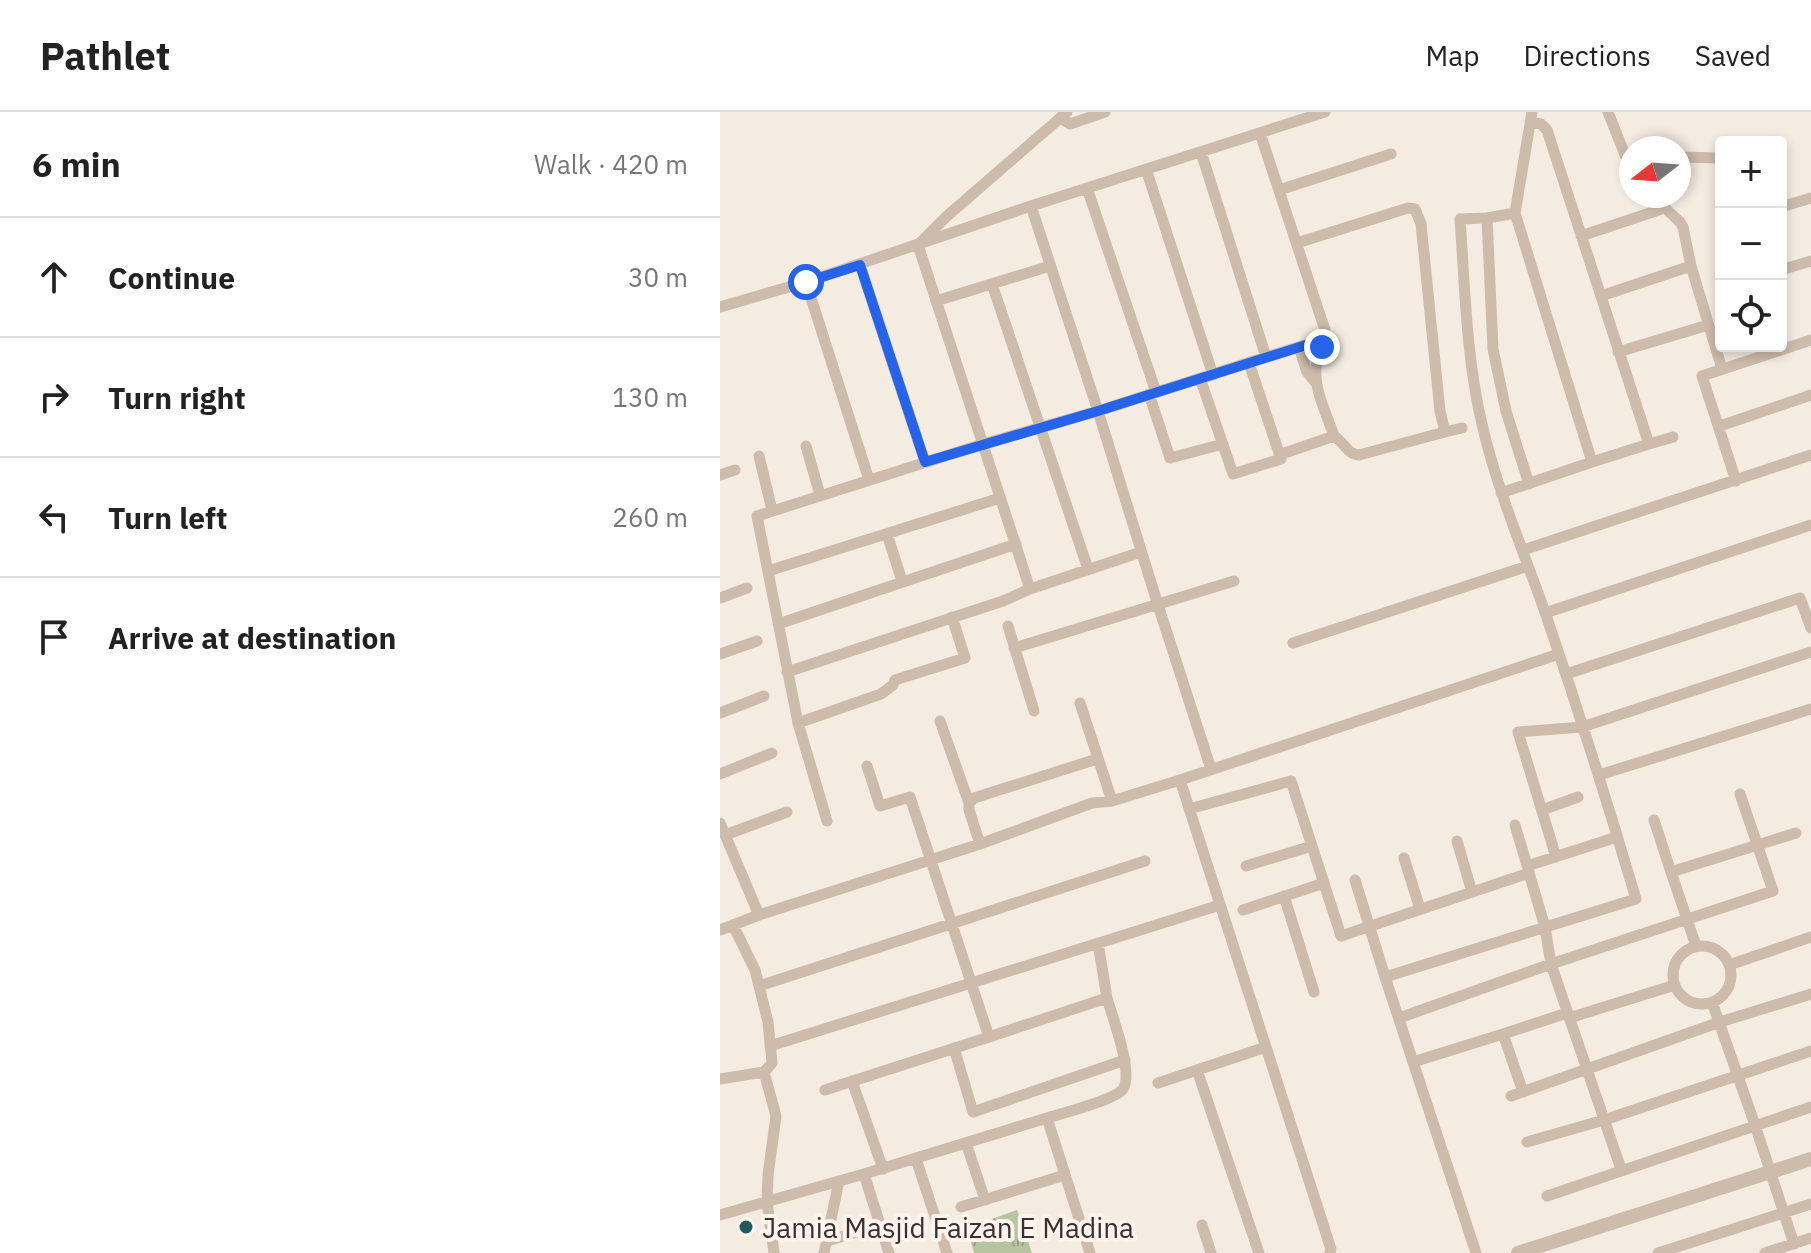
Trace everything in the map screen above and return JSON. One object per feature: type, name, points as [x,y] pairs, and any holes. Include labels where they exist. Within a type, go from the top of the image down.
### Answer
[{"type":"street","points":[[918,245],[1063,115],[1070,124],[1105,112]]},
{"type":"street","points":[[720,307],[860,265],[1031,206],[1260,133],[1300,116],[1324,112]]},
{"type":"street","points":[[1608,112],[1619,140]]},
{"type":"street","points":[[1592,462],[1515,213],[1531,117],[1547,130],[1649,444]]},
{"type":"street","points":[[1260,133],[1325,330],[1316,383]]},
{"type":"street","points":[[1201,152],[1266,357]]},
{"type":"street","points":[[1279,190],[1391,154]]},
{"type":"street","points":[[1691,157],[1715,158]]},
{"type":"street","points":[[1146,169],[1213,375]]},
{"type":"street","points":[[1087,188],[1170,458],[1223,444]]},
{"type":"street","points":[[1787,205],[1811,198]]},
{"type":"street","points":[[1031,206],[1211,769]]},
{"type":"street","points":[[1297,243],[1408,208],[1415,209],[1421,224],[1436,378],[1445,432]]},
{"type":"street","points":[[1581,236],[1661,208]]},
{"type":"street","points":[[1665,208],[1683,227],[1691,266],[1722,369]]},
{"type":"street","points":[[1385,977],[1636,899],[1566,674],[1501,493],[1482,426],[1471,371],[1460,219],[1515,213]]},
{"type":"street","points":[[1487,218],[1493,349],[1506,411],[1529,484]]},
{"type":"street","points":[[918,245],[1030,589]]},
{"type":"street","points":[[1787,268],[1811,261]]},
{"type":"street","points":[[860,265],[925,462]]},
{"type":"street","points":[[936,301],[1050,266]]},
{"type":"street","points":[[1601,296],[1691,266]]},
{"type":"street","points":[[806,282],[869,480]]},
{"type":"street","points":[[992,284],[1088,569]]},
{"type":"street","points":[[1618,352],[1708,325]]},
{"type":"street","points":[[827,821],[798,723],[757,516],[1325,339]]},
{"type":"street","points":[[1736,481],[1702,376],[1811,340]]},
{"type":"street","points":[[1299,347],[1307,372],[1316,383],[1334,436],[1349,451],[1359,455],[1462,428]]},
{"type":"street","points":[[1200,378],[1233,474],[1281,459],[1249,363]]},
{"type":"street","points":[[1720,426],[1811,395]]},
{"type":"street","points":[[1279,455],[1334,436]]},
{"type":"street","points":[[1501,493],[1673,437]]},
{"type":"street","points":[[806,446],[820,495]]},
{"type":"street","points":[[1523,550],[1811,455]]},
{"type":"street","points":[[759,456],[772,510]]},
{"type":"street","points":[[720,475],[735,470]]},
{"type":"street","points":[[768,571],[1000,498]]},
{"type":"street","points":[[1545,613],[1811,525]]},
{"type":"street","points":[[887,534],[902,581]]},
{"type":"street","points":[[778,624],[1016,544]]},
{"type":"street","points":[[787,672],[1141,552]]},
{"type":"street","points":[[1293,643],[1528,566]]},
{"type":"street","points":[[1014,648],[1234,581]]},
{"type":"street","points":[[720,598],[747,588]]},
{"type":"street","points":[[1566,674],[1800,598],[1811,628]]},
{"type":"street","points":[[798,723],[881,694],[895,680],[965,658],[952,617]]},
{"type":"street","points":[[1008,626],[1034,711]]},
{"type":"street","points":[[720,654],[757,641]]},
{"type":"street","points":[[1556,857],[1518,732],[1582,727],[1811,652]]},
{"type":"street","points":[[720,930],[980,844],[1092,803],[1112,801],[1180,780],[1559,654]]},
{"type":"street","points":[[720,713],[764,696]]},
{"type":"street","points":[[1080,703],[1112,801]]},
{"type":"street","points":[[1599,775],[1811,709]]},
{"type":"street","points":[[940,721],[980,844]]},
{"type":"street","points":[[720,774],[772,753]]},
{"type":"street","points":[[969,803],[974,798],[1097,759]]},
{"type":"street","points":[[867,766],[880,806],[910,797],[989,1037]]},
{"type":"street","points":[[1180,780],[1330,1253]]},
{"type":"street","points":[[1189,809],[1291,781],[1341,936],[1472,892],[1556,857],[1617,837]]},
{"type":"street","points":[[1399,1018],[1773,891],[1740,794]]},
{"type":"street","points":[[1542,810],[1578,797]]},
{"type":"street","points":[[759,915],[722,829],[787,812]]},
{"type":"street","points":[[1654,820],[1696,946]]},
{"type":"street","points":[[1515,825],[1545,927],[1551,964],[1621,1169]]},
{"type":"street","points":[[1671,872],[1796,833]]},
{"type":"street","points":[[1457,841],[1472,892]]},
{"type":"street","points":[[1246,866],[1312,846]]},
{"type":"street","points":[[1404,858],[1420,909]]},
{"type":"street","points":[[759,986],[1145,861]]},
{"type":"street","points":[[1355,880],[1476,1253]]},
{"type":"street","points":[[1243,910],[1324,883]]},
{"type":"street","points":[[1284,896],[1314,992]]},
{"type":"street","points":[[770,1046],[1220,905]]},
{"type":"street","points":[[720,1079],[764,1072],[772,1063],[768,1022],[755,970],[733,925]]},
{"type":"street","points":[[1729,965],[1811,937]]},
{"type":"street","points":[[720,1215],[883,1169],[1113,1097],[1123,1088],[1126,1080],[1125,1060],[1107,998],[1098,943]]},
{"type":"street","points":[[1696,946],[1712,948],[1725,957],[1729,965],[1731,974],[1726,991],[1712,1002],[1694,1003],[1679,993],[1675,985],[1674,965],[1687,950],[1696,946]]},
{"type":"street","points":[[1413,1062],[1675,985]]},
{"type":"street","points":[[1503,1034],[1517,1094],[1720,1022],[1811,994]]},
{"type":"street","points":[[825,1090],[1107,998]]},
{"type":"street","points":[[1712,1002],[1794,1244]]},
{"type":"street","points":[[1158,1083],[1266,1047]]},
{"type":"street","points":[[954,1048],[973,1112],[1125,1060]]},
{"type":"street","points":[[1527,1142],[1604,1120],[1811,1051]]},
{"type":"street","points":[[1197,1070],[1259,1253]]},
{"type":"street","points":[[764,1072],[776,1116],[767,1202],[774,1253]]},
{"type":"street","points":[[852,1081],[883,1169]]},
{"type":"street","points":[[1547,1196],[1811,1107]]},
{"type":"street","points":[[1047,1118],[1090,1253]]},
{"type":"street","points":[[966,1143],[985,1200]]},
{"type":"street","points":[[916,1159],[947,1253]]},
{"type":"street","points":[[1518,1253],[1811,1159]]},
{"type":"street","points":[[864,1174],[889,1253]]},
{"type":"street","points":[[961,1207],[1065,1175]]},
{"type":"street","points":[[826,1247],[839,1181]]},
{"type":"street","points":[[1658,1253],[1811,1204]]},
{"type":"street","points":[[826,1247],[880,1225]]},
{"type":"street","points":[[1202,1225],[1211,1253]]},
{"type":"street","points":[[1765,1253],[1811,1238]]},
{"type":"green space","points":[[1017,1210],[1032,1253],[974,1253],[967,1228]]},
{"type":"place","name":"Jamia Masjid Faizan E Madina","points":[[746,1227]]},
{"type":"route","points":[[806,282],[860,265],[925,462],[1325,339],[1322,347]]}]
